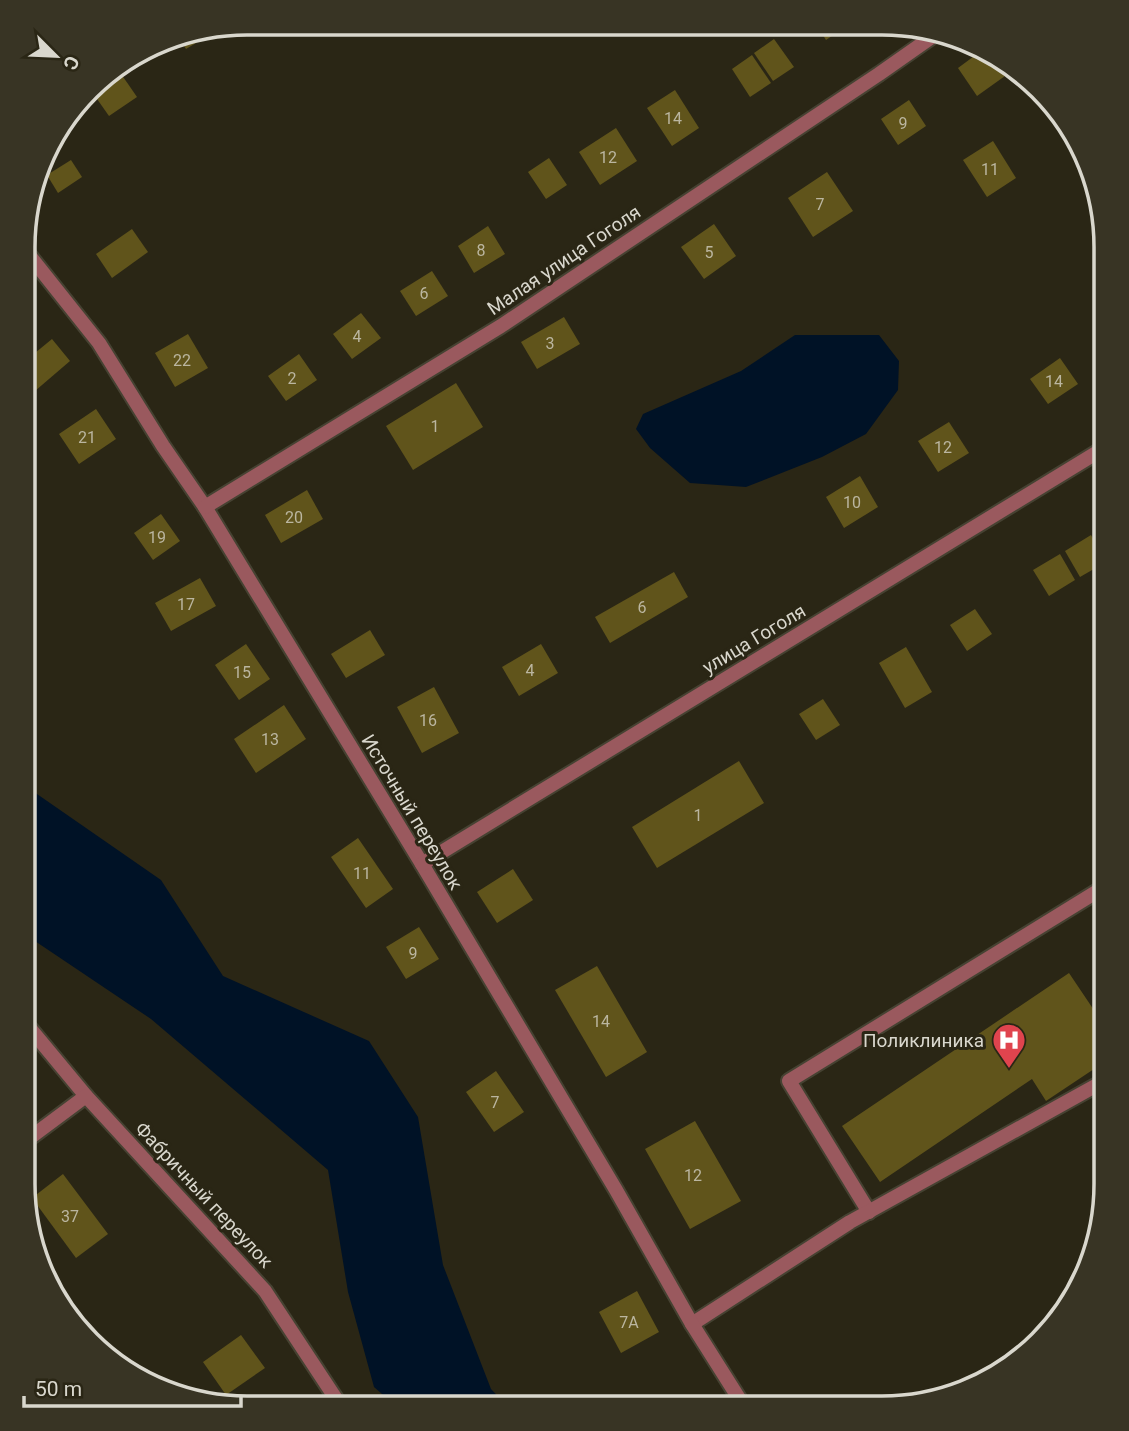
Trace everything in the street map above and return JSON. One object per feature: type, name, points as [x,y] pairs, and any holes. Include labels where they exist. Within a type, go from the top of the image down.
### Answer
[{"type":"street","name":"Малая улица Гоголя","points":[[205,507],[501,326],[927,40]]},
{"type":"street","name":"Источный переулок","points":[[35,263],[99,343],[163,446],[205,507],[422,864],[616,1190],[692,1324],[737,1396]]},
{"type":"street","name":"улица Гоголя","points":[[422,864],[1094,454]]},
{"type":"street","points":[[869,1212],[789,1081],[1094,894]]},
{"type":"street","name":"Фабричный переулок","points":[[35,1034],[86,1096],[265,1291],[334,1396]]},
{"type":"street","points":[[692,1324],[850,1222],[1094,1087]]},
{"type":"street","points":[[35,1134],[86,1096]]},
{"type":"water","points":[[795,335],[879,335],[899,361],[898,390],[866,434],[822,457],[746,487],[690,483],[650,448],[636,429],[643,414],[741,371]]},
{"type":"water","points":[[35,793],[161,880],[223,976],[369,1041],[418,1117],[443,1265],[491,1389],[498,1396],[384,1396],[374,1387],[348,1292],[328,1170],[151,1019],[35,941]]},
{"type":"building","points":[[774,39],[794,67],[773,81],[754,53]]},
{"type":"building","points":[[201,40],[186,49],[184,45]]},
{"type":"building","points":[[752,55],[771,83],[750,97],[732,69]]},
{"type":"building","points":[[974,56],[1005,76],[977,96],[958,68]]},
{"type":"building","points":[[122,76],[137,97],[109,116],[97,98]]},
{"type":"building","points":[[675,90],[699,128],[672,146],[647,108]]},
{"type":"building","points":[[909,100],[926,126],[898,145],[881,119]]},
{"type":"building","points":[[616,128],[637,161],[600,185],[579,152]]},
{"type":"building","points":[[993,141],[1016,178],[987,197],[963,160]]},
{"type":"building","points":[[549,158],[567,185],[546,199],[528,172]]},
{"type":"building","points":[[71,160],[82,177],[58,193],[48,175]]},
{"type":"building","points":[[827,172],[853,211],[813,237],[788,198]]},
{"type":"building","points":[[714,224],[736,256],[704,279],[681,247]]},
{"type":"building","points":[[488,226],[505,254],[474,273],[458,246]]},
{"type":"building","points":[[132,229],[148,252],[112,278],[96,254]]},
{"type":"building","points":[[432,271],[448,296],[416,316],[400,291]]},
{"type":"building","points":[[361,313],[381,338],[352,359],[333,334]]},
{"type":"building","points":[[564,317],[580,344],[537,369],[521,342]]},
{"type":"building","points":[[188,334],[208,368],[175,387],[155,353]]},
{"type":"building","points":[[52,339],[70,361],[35,391],[35,353]]},
{"type":"building","points":[[299,354],[317,380],[286,401],[268,376]]},
{"type":"building","points":[[1060,358],[1078,384],[1048,404],[1030,379]]},
{"type":"building","points":[[456,383],[483,427],[413,470],[386,426]]},
{"type":"building","points":[[96,409],[116,439],[79,464],[59,434]]},
{"type":"building","points":[[949,422],[969,453],[938,472],[918,441]]},
{"type":"building","points":[[860,476],[878,507],[844,528],[826,497]]},
{"type":"building","points":[[307,490],[323,519],[281,543],[265,515]]},
{"type":"building","points":[[161,514],[180,541],[153,560],[134,533]]},
{"type":"building","points":[[1091,535],[1094,540],[1094,569],[1080,577],[1065,551]]},
{"type":"building","points":[[1060,554],[1075,580],[1049,596],[1033,570]]},
{"type":"building","points":[[674,572],[688,597],[610,643],[595,617]]},
{"type":"building","points":[[200,578],[216,606],[171,631],[155,603]]},
{"type":"building","points":[[975,609],[992,634],[967,651],[950,625]]},
{"type":"building","points":[[370,630],[385,655],[346,678],[331,654]]},
{"type":"building","points":[[246,644],[270,679],[239,700],[215,665]]},
{"type":"building","points":[[541,644],[558,673],[519,696],[502,667]]},
{"type":"building","points":[[906,647],[932,692],[905,708],[879,663]]},
{"type":"building","points":[[434,687],[459,733],[422,753],[397,707]]},
{"type":"building","points":[[823,699],[840,725],[816,740],[799,714]]},
{"type":"building","points":[[284,705],[306,739],[256,773],[234,739]]},
{"type":"building","points":[[739,761],[764,803],[657,868],[632,827]]},
{"type":"building","points":[[358,838],[393,889],[366,908],[331,857]]},
{"type":"building","points":[[513,869],[533,900],[497,923],[477,892]]},
{"type":"building","points":[[419,927],[439,959],[406,979],[386,947]]},
{"type":"building","points":[[597,966],[647,1052],[606,1077],[555,990]]},
{"type":"building","name":"Поликлиника","points":[[1069,973],[1094,1010],[1094,1069],[1046,1101],[1032,1079],[880,1182],[842,1126]]},
{"type":"building","points":[[496,1071],[524,1112],[494,1132],[466,1092]]},
{"type":"building","points":[[695,1121],[741,1201],[690,1229],[645,1149]]},
{"type":"building","points":[[63,1174],[108,1234],[76,1258],[36,1204],[36,1195]]},
{"type":"building","points":[[637,1291],[659,1332],[621,1353],[599,1312]]},
{"type":"building","points":[[241,1335],[265,1368],[226,1395],[203,1362]]},
{"type":"place","name":"Поликлиника","points":[[1009,1070]]}]
